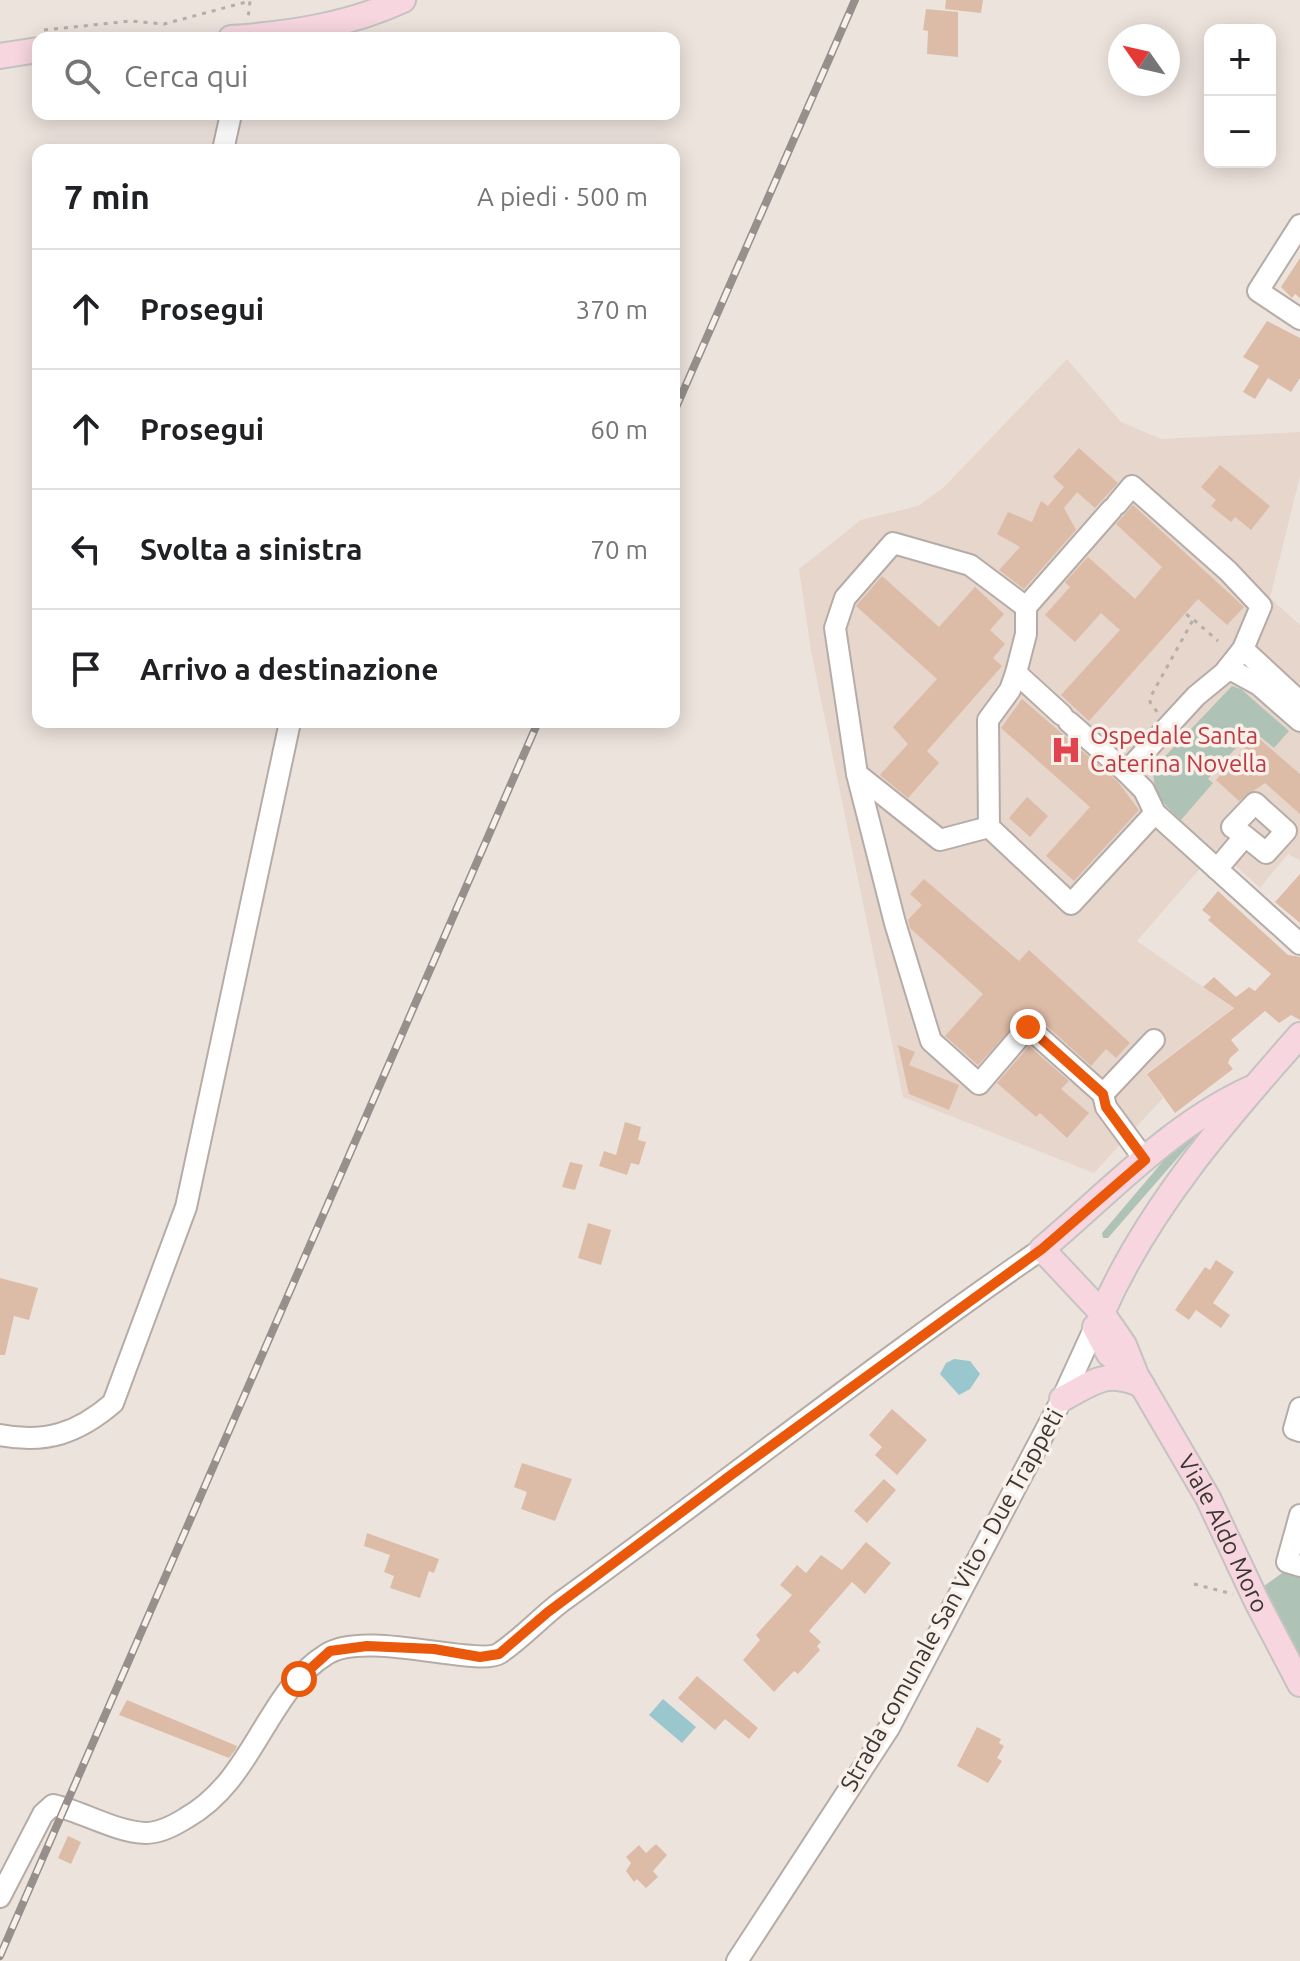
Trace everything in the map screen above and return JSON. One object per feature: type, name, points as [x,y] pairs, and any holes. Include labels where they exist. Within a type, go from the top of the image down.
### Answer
[{"type":"main road","points":[[286,32],[312,29],[381,10],[403,0]]},
{"type":"main road","points":[[0,56],[32,43]]},
{"type":"main road","points":[[1098,1320],[1144,1232],[1254,1087],[1300,1035]]},
{"type":"main road","points":[[1042,1249],[1145,1160],[1217,1104],[1254,1087]]},
{"type":"main road","name":"Viale Aldo Moro","points":[[1042,1249],[1098,1320],[1109,1354],[1139,1380],[1208,1498],[1300,1684]]},
{"type":"main road","points":[[1062,1399],[1103,1377],[1120,1375],[1139,1380]]},
{"type":"street","points":[[224,144],[230,120]]},
{"type":"street","points":[[1300,225],[1258,291],[1300,319]]},
{"type":"street","points":[[1126,772],[1228,668],[1243,649],[1261,606],[1228,571],[1132,486],[1026,607],[1026,634],[1016,673],[1010,690],[988,720],[989,827],[1071,904],[1155,813]]},
{"type":"street","points":[[1026,607],[970,565],[893,543],[845,598],[835,628],[857,774],[895,923],[931,1041],[979,1084],[1028,1027],[1103,1094],[1106,1107],[1145,1160]]},
{"type":"street","points":[[1243,649],[1300,702]]},
{"type":"street","points":[[1228,668],[1259,685],[1300,721]]},
{"type":"street","points":[[1016,673],[1144,790],[1155,813],[1300,944]]},
{"type":"street","points":[[0,1435],[55,1438],[89,1424],[113,1403],[186,1207],[289,728]]},
{"type":"street","points":[[857,774],[940,840],[989,827]]},
{"type":"street","points":[[1217,869],[1245,836]]},
{"type":"street","points":[[1103,1094],[1154,1040]]},
{"type":"street","points":[[0,1897],[43,1814],[53,1805],[131,1831],[150,1834],[200,1810],[246,1762],[299,1679],[330,1651],[367,1646],[434,1649],[480,1657],[499,1654],[548,1612],[731,1475],[1042,1249]]},
{"type":"street","name":"Strada comunale San Vito - Due Trappeti","points":[[737,1961],[889,1728],[1062,1399],[1098,1320]]},
{"type":"street","points":[[1297,1430],[1300,1408]]},
{"type":"street","points":[[1300,1515],[1287,1562],[1300,1566]]},
{"type":"path","points":[[79,32],[131,21],[164,24],[250,1],[245,32]]},
{"type":"path","points":[[1185,613],[1218,641]]},
{"type":"path","points":[[1175,719],[1153,708],[1151,696],[1193,620]]},
{"type":"shaded area","name":"Ospedale Santa Caterina Novella","points":[[1067,359],[1121,422],[1161,439],[1300,432],[1300,476],[1270,598],[1300,625],[1300,860],[1288,854],[1260,888],[1217,849],[1137,941],[1233,1008],[1147,1073],[1163,1098],[1094,1173],[903,1097],[811,651],[799,569],[861,520],[918,506],[943,488]]},
{"type":"green space","points":[[1232,686],[1241,689],[1289,731],[1274,748],[1252,730],[1208,779],[1213,783],[1181,820],[1160,797],[1154,768]]},
{"type":"green space","points":[[1187,1133],[1196,1133],[1194,1139],[1108,1238],[1103,1238],[1102,1233]]},
{"type":"green space","points":[[1282,1573],[1300,1575],[1300,1655],[1264,1586]]},
{"type":"water","points":[[954,1359],[970,1361],[980,1374],[970,1389],[959,1395],[940,1374],[946,1363]]},
{"type":"water","points":[[663,1699],[696,1727],[682,1743],[649,1715]]},
{"type":"building","points":[[946,0],[983,0],[981,13],[945,9]]},
{"type":"building","points":[[926,9],[958,12],[958,57],[927,54],[928,31],[923,30]]},
{"type":"building","points":[[1300,258],[1300,298],[1295,294],[1292,298],[1281,287]]},
{"type":"building","points":[[1267,321],[1300,338],[1300,378],[1291,392],[1268,378],[1255,399],[1243,392],[1259,366],[1243,357]]},
{"type":"building","points":[[1079,448],[1118,483],[1095,508],[1077,492],[1064,508],[1076,530],[1024,589],[999,570],[1020,547],[997,534],[1008,512],[1032,522],[1041,501],[1048,506],[1064,487],[1053,477]]},
{"type":"building","points":[[1220,465],[1270,506],[1251,530],[1235,517],[1231,522],[1211,506],[1216,500],[1201,487]]},
{"type":"building","points":[[1133,505],[1244,607],[1227,625],[1198,599],[1089,721],[1061,695],[1120,630],[1101,613],[1075,642],[1045,615],[1070,587],[1065,582],[1088,557],[1135,599],[1162,567],[1116,524]]},
{"type":"building","points":[[882,576],[939,627],[975,587],[1004,614],[990,630],[1005,644],[993,658],[1002,666],[927,751],[939,763],[908,798],[880,775],[908,744],[893,727],[937,679],[856,606]]},
{"type":"building","points":[[1022,699],[1118,782],[1139,810],[1074,881],[1046,856],[1090,807],[1001,728]]},
{"type":"building","points":[[1256,736],[1300,774],[1300,814],[1265,783],[1239,801],[1216,780]]},
{"type":"building","points":[[1027,797],[1048,816],[1030,837],[1009,818]]},
{"type":"building","points":[[1300,874],[1300,923],[1275,902]]},
{"type":"building","points":[[924,879],[1019,961],[1029,950],[1130,1043],[1116,1058],[1106,1049],[1091,1066],[1037,1017],[1025,1015],[978,1065],[945,1036],[983,994],[910,928],[908,920],[922,905],[910,894]]},
{"type":"building","points":[[1218,891],[1288,955],[1300,957],[1300,1020],[1291,1015],[1279,1023],[1265,1011],[1231,1040],[1239,1050],[1228,1063],[1233,1069],[1175,1113],[1147,1074],[1234,1008],[1203,987],[1214,977],[1236,997],[1249,987],[1255,991],[1271,974],[1208,920],[1211,917],[1202,910]]},
{"type":"building","points":[[898,1045],[915,1052],[909,1065],[959,1085],[949,1110],[909,1094]]},
{"type":"building","points":[[1029,1046],[1069,1081],[1061,1089],[1089,1113],[1067,1138],[1040,1113],[1036,1117],[997,1083]]},
{"type":"building","points":[[625,1122],[641,1127],[638,1140],[646,1142],[639,1165],[631,1163],[627,1175],[599,1166],[604,1151],[616,1155]]},
{"type":"building","points":[[570,1162],[583,1165],[575,1190],[562,1187]]},
{"type":"building","points":[[588,1223],[611,1230],[601,1265],[578,1258]]},
{"type":"building","points":[[1216,1260],[1234,1272],[1213,1303],[1230,1315],[1221,1328],[1196,1310],[1189,1320],[1175,1310],[1205,1267],[1210,1270]]},
{"type":"building","points":[[0,1278],[38,1288],[29,1320],[14,1316],[5,1355],[0,1355]]},
{"type":"building","points":[[892,1409],[927,1440],[897,1475],[875,1455],[882,1447],[869,1435]]},
{"type":"building","points":[[522,1463],[572,1479],[555,1521],[521,1509],[527,1492],[514,1487]]},
{"type":"building","points":[[884,1479],[896,1490],[867,1523],[854,1511]]},
{"type":"building","points":[[367,1533],[439,1559],[434,1573],[429,1571],[420,1598],[390,1588],[394,1576],[384,1572],[390,1555],[364,1546]]},
{"type":"building","points":[[866,1542],[891,1563],[865,1594],[852,1582],[809,1631],[821,1642],[817,1646],[820,1650],[798,1674],[794,1671],[774,1692],[743,1660],[760,1640],[756,1635],[792,1595],[780,1585],[797,1565],[806,1573],[821,1555],[842,1570]]},
{"type":"building","points":[[697,1676],[758,1728],[749,1739],[725,1719],[715,1730],[678,1698]]},
{"type":"building","points":[[127,1700],[237,1746],[236,1749],[229,1758],[119,1715]]},
{"type":"building","points":[[977,1727],[1001,1739],[999,1743],[1004,1746],[997,1758],[1002,1761],[988,1783],[957,1766]]},
{"type":"building","points":[[68,1836],[81,1842],[71,1864],[58,1858]]},
{"type":"building","points":[[656,1844],[667,1855],[653,1871],[658,1877],[646,1888],[637,1879],[634,1882],[626,1871],[631,1863],[626,1857],[639,1845],[646,1853]]},
{"type":"railway","points":[[680,398],[855,0]]},
{"type":"railway","points":[[0,1956],[535,728]]},
{"type":"place","name":"Ospedale Santa Caterina Novella","points":[[1066,750]]},
{"type":"route","points":[[299,1679],[330,1651],[367,1646],[434,1649],[480,1657],[499,1654],[548,1612],[731,1475],[974,1295],[1042,1249],[1114,1188],[1145,1160],[1106,1107],[1103,1094],[1028,1027]]}]
